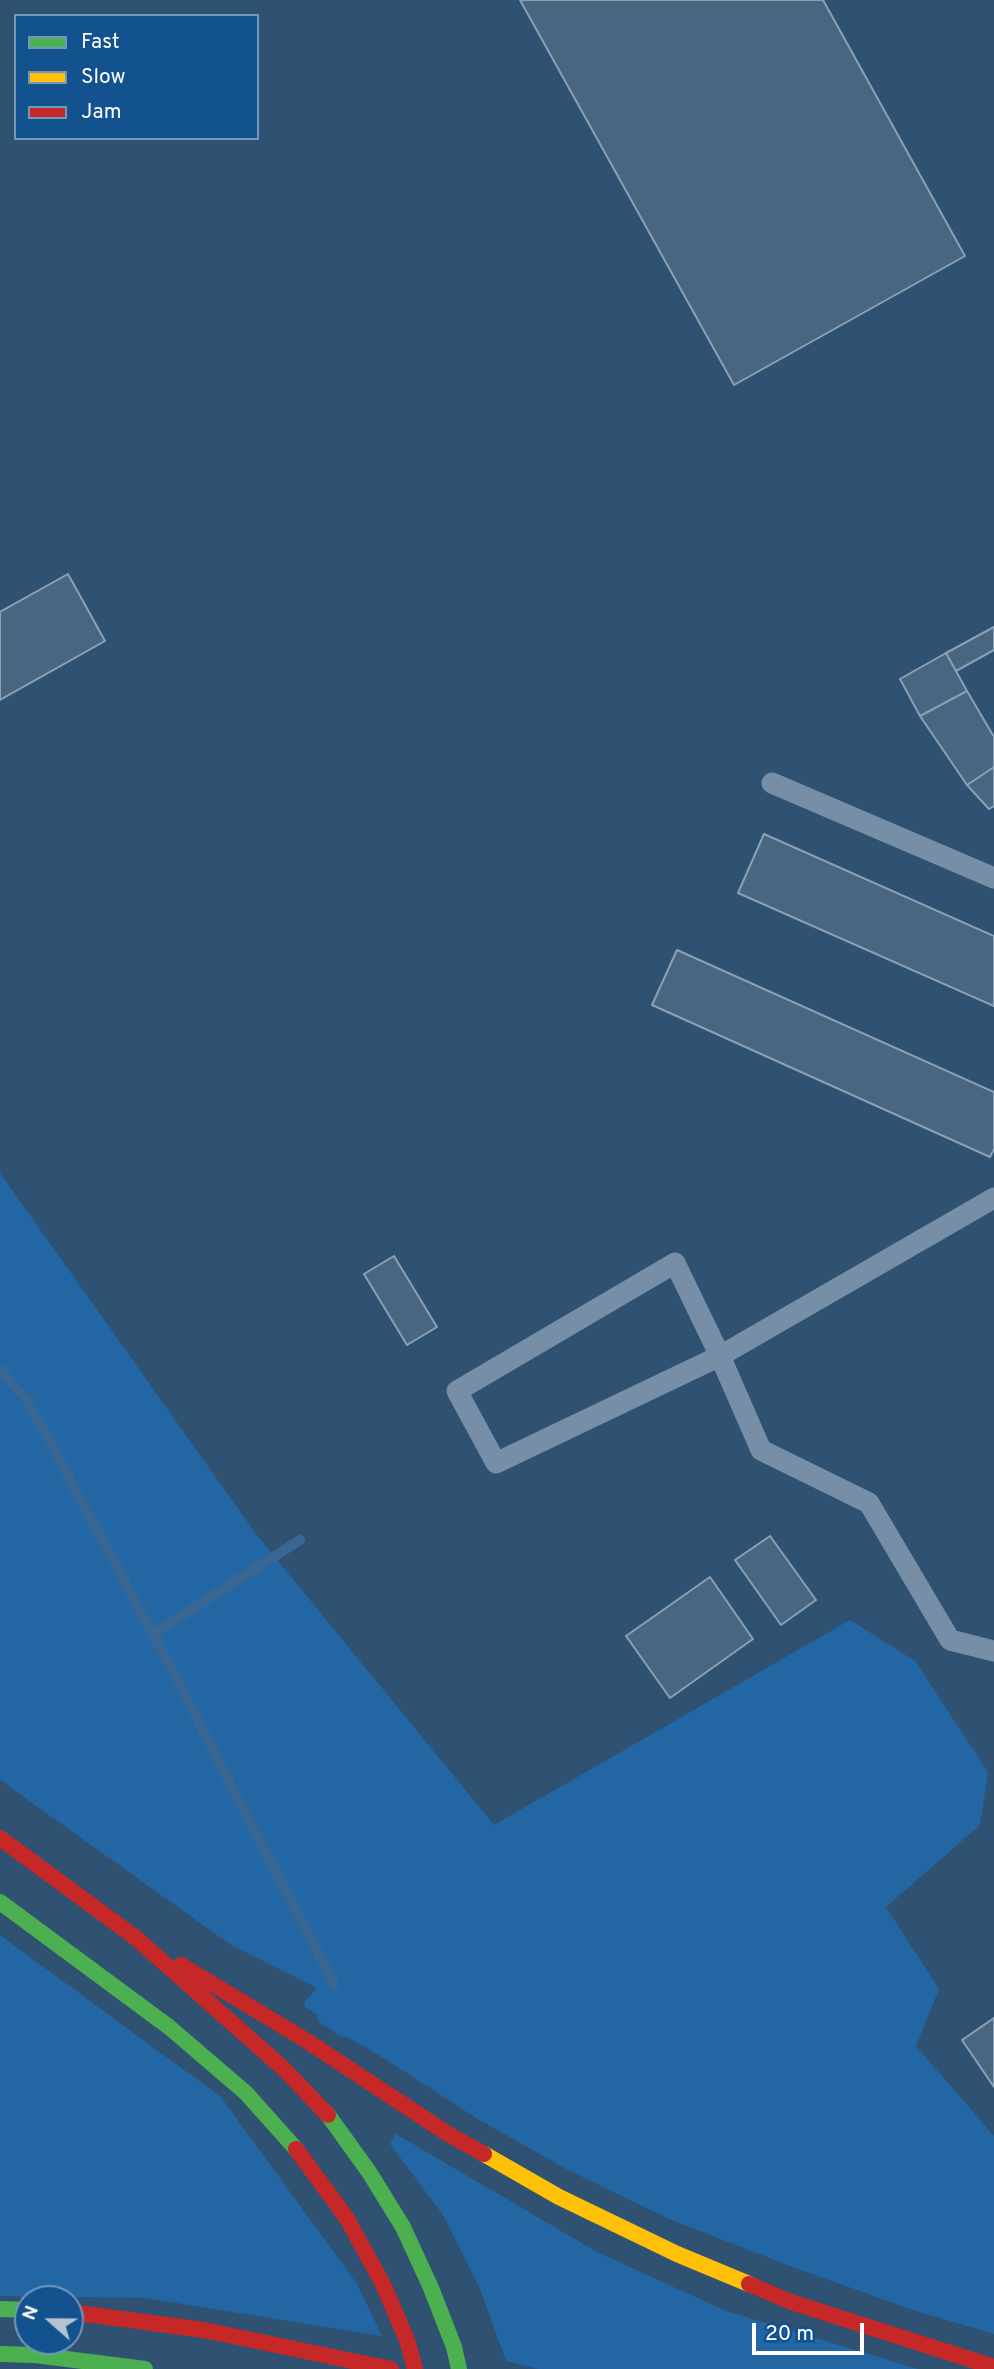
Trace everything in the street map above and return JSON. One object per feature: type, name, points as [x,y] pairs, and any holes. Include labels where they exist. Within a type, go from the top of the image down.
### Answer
[{"type":"main road","points":[[0,1838],[136,1938],[284,2069],[330,2117],[403,2227],[431,2288],[454,2347],[459,2369]]},
{"type":"main road","points":[[0,1902],[169,2027],[246,2093],[300,2154],[346,2217],[383,2284],[407,2340],[415,2369]]},
{"type":"main road","points":[[136,1938],[307,2041],[448,2134],[559,2197],[677,2254],[791,2302],[994,2367]]},
{"type":"main road","points":[[84,2314],[204,2330],[391,2369]]},
{"type":"main road","points":[[0,2354],[35,2355],[145,2369]]},
{"type":"lane","points":[[772,783],[994,877]]},
{"type":"lane","points":[[994,1198],[720,1356],[496,1463],[457,1391],[675,1263],[720,1356],[761,1450],[869,1503],[950,1640],[994,1651]]},
{"type":"shaded area","points":[[0,1173],[256,1534],[494,1825],[850,1620],[915,1661],[988,1772],[980,1825],[886,1907],[939,1989],[916,2046],[994,2136],[994,2334],[913,2310],[790,2266],[669,2219],[566,2169],[476,2118],[348,2037],[341,2037],[318,2021],[317,2015],[305,2007],[304,2002],[317,1988],[231,1945],[0,1780]]},
{"type":"shaded area","points":[[0,1935],[221,2097],[357,2284],[382,2336],[145,2298],[84,2297],[84,2285],[14,2285],[14,2296],[0,2296]]},
{"type":"shaded area","points":[[396,2134],[597,2252],[726,2311],[918,2369],[538,2369],[506,2361],[480,2289],[443,2215],[390,2144]]},
{"type":"building","points":[[520,0],[823,0],[965,256],[734,385]]},
{"type":"building","points":[[68,574],[105,641],[0,700],[0,612]]},
{"type":"building","points":[[994,627],[994,650],[956,671],[946,653]]},
{"type":"building","points":[[946,653],[967,691],[920,716],[900,679]]},
{"type":"building","points":[[967,691],[994,737],[994,767],[967,785],[920,716]]},
{"type":"building","points":[[994,767],[994,806],[989,809],[967,785]]},
{"type":"building","points":[[764,834],[994,936],[994,1006],[738,893]]},
{"type":"building","points":[[677,950],[994,1092],[994,1149],[990,1157],[652,1005]]},
{"type":"building","points":[[394,1256],[437,1327],[407,1345],[364,1274]]},
{"type":"building","points":[[770,1536],[816,1600],[781,1625],[735,1560]]},
{"type":"building","points":[[710,1577],[753,1639],[670,1698],[626,1636]]},
{"type":"building","points":[[994,2018],[994,2087],[962,2040]]},
{"type":"waterway","points":[[0,1370],[27,1400],[153,1634],[334,1984]]},
{"type":"waterway","points":[[153,1634],[300,1540]]},
{"type":"traffic: fast","points":[[0,1902],[169,2027],[246,2093],[296,2149]]},
{"type":"traffic: fast","points":[[328,2115],[369,2172],[403,2227],[431,2288],[454,2347],[459,2369]]},
{"type":"traffic: fast","points":[[0,2309],[14,2310]]},
{"type":"traffic: fast","points":[[0,2354],[35,2355],[145,2369]]},
{"type":"traffic: slow","points":[[484,2154],[559,2197],[677,2254],[749,2284]]},
{"type":"traffic: jam","points":[[0,1838],[136,1938],[284,2069],[328,2115]]},
{"type":"traffic: jam","points":[[181,1965],[307,2041],[448,2134],[484,2154]]},
{"type":"traffic: jam","points":[[296,2149],[346,2217],[383,2284],[407,2340],[415,2369]]},
{"type":"traffic: jam","points":[[749,2284],[791,2302],[994,2367]]},
{"type":"traffic: jam","points":[[84,2314],[204,2330],[391,2369]]}]
